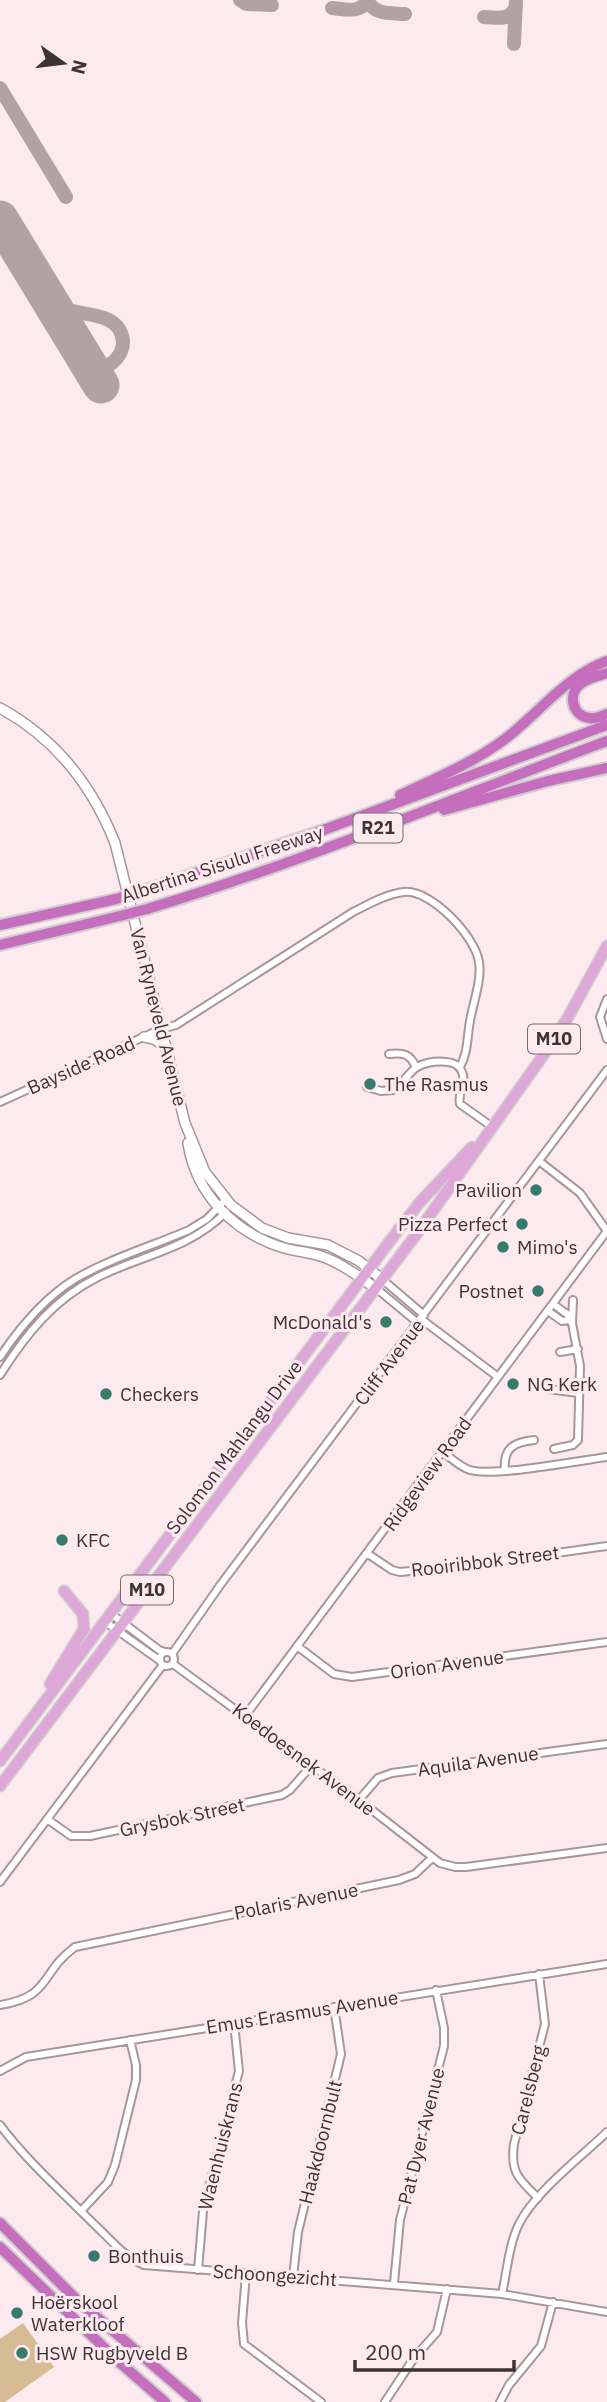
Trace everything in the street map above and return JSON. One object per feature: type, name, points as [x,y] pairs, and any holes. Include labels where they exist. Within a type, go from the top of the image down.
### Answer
[{"type":"highway","points":[[318,832],[472,761],[516,730],[577,675],[607,661]]},
{"type":"highway","points":[[607,673],[584,681],[576,688],[573,697],[576,710],[582,716],[596,718],[607,714]]},
{"type":"highway","name":"Albertina Sisulu Freeway","points":[[0,925],[143,891],[318,832],[607,725]]},
{"type":"highway","name":"Albertina Sisulu Freeway","points":[[0,945],[147,909],[224,886],[607,743]]},
{"type":"highway","points":[[322,850],[468,802],[607,768]]},
{"type":"highway","points":[[0,2223],[77,2300],[196,2402]]},
{"type":"highway","points":[[0,2247],[119,2362],[165,2402]]},
{"type":"main road","name":"Van Ryneveld Avenue","points":[[0,708],[36,732],[61,754],[83,781],[105,819],[115,843],[185,1123],[192,1162],[204,1188],[221,1211],[257,1238],[288,1249],[324,1256],[362,1279],[380,1284]]},
{"type":"main road","name":"Solomon Mahlangu Drive","points":[[0,1786],[449,1189],[567,1019],[607,946]]},
{"type":"main road","points":[[144,1037],[154,1039],[166,1047]]},
{"type":"main road","name":"Van Ryneveld Avenue","points":[[185,1123],[205,1172],[229,1202],[262,1228],[288,1238],[328,1245],[370,1268],[380,1284]]},
{"type":"main road","name":"Solomon Mahlangu Drive","points":[[0,1761],[420,1202],[491,1126]]},
{"type":"main road","points":[[0,1761],[84,1629],[83,1614],[64,1591]]},
{"type":"street","name":"Bayside Road","points":[[0,1102],[161,1029],[176,1025],[354,912],[405,892],[428,900],[452,917],[465,933],[479,962],[466,1053],[460,1067],[463,1077],[458,1096],[460,1104],[491,1126]]},
{"type":"street","points":[[607,999],[600,1017],[607,1039]]},
{"type":"street","points":[[389,1054],[408,1055],[416,1068]]},
{"type":"street","points":[[367,1087],[381,1091],[393,1090],[416,1068],[441,1062],[460,1067]]},
{"type":"street","name":"Cliff Avenue","points":[[161,1662],[607,1070]]},
{"type":"street","points":[[539,1161],[580,1194],[607,1231]]},
{"type":"street","points":[[0,1374],[35,1325],[71,1294],[99,1277],[192,1239],[229,1202]]},
{"type":"street","points":[[0,1357],[33,1314],[74,1280],[94,1269],[189,1230],[221,1211]]},
{"type":"street","name":"Ridgeview Road","points":[[245,1716],[607,1231]]},
{"type":"street","points":[[380,1284],[421,1319]]},
{"type":"street","points":[[380,1284],[421,1319],[498,1377]]},
{"type":"street","points":[[571,1322],[573,1300]]},
{"type":"street","points":[[553,1304],[567,1314],[578,1349],[578,1440],[573,1445],[554,1449]]},
{"type":"street","points":[[548,1311],[562,1321],[571,1322]]},
{"type":"street","points":[[560,1352],[578,1349]]},
{"type":"street","points":[[549,1390],[578,1393]]},
{"type":"street","points":[[505,1470],[505,1458],[514,1440],[534,1440]]},
{"type":"street","points":[[443,1452],[467,1469],[475,1471],[505,1470],[607,1457]]},
{"type":"street","name":"Rooiribbok Street","points":[[368,1554],[392,1570],[400,1572],[607,1546]]},
{"type":"street","points":[[107,1618],[168,1653],[173,1664],[167,1667],[120,1626]]},
{"type":"street","name":"Orion Avenue","points":[[296,1646],[334,1674],[345,1677],[607,1643]]},
{"type":"street","points":[[0,1882],[161,1662]]},
{"type":"street","name":"Koedoesnek Avenue","points":[[173,1664],[359,1800],[432,1858]]},
{"type":"street","name":"Aquila Avenue","points":[[359,1800],[372,1783],[386,1775],[607,1744]]},
{"type":"street","name":"Grysbok Street","points":[[47,1819],[71,1836],[90,1836],[282,1795],[290,1790],[311,1766]]},
{"type":"street","points":[[432,1858],[447,1865],[466,1867],[607,1848]]},
{"type":"street","name":"Polaris Avenue","points":[[0,2006],[17,2003],[32,1996],[62,1958],[75,1947],[399,1880],[415,1874],[432,1858]]},
{"type":"street","name":"Emus Erasmus Avenue","points":[[0,2071],[26,2057],[607,1964]]},
{"type":"street","name":"Carelsberg","points":[[538,1974],[545,2024],[514,2144],[513,2161],[516,2175],[538,2197]]},
{"type":"street","name":"Pat Dyer Avenue","points":[[394,2283],[400,2220],[444,2046],[445,2037],[436,1990]]},
{"type":"street","name":"Haakdoornbult","points":[[293,2277],[298,2232],[341,2054],[334,2007]]},
{"type":"street","name":"Waenhuiskrans","points":[[198,2270],[203,2211],[239,2071],[234,2023]]},
{"type":"street","points":[[80,2211],[108,2182],[116,2165],[136,2080],[136,2064],[130,2040]]},
{"type":"street","name":"Schoongezicht","points":[[0,2125],[80,2211],[138,2263],[150,2267],[394,2283],[502,2294],[606,2309]]},
{"type":"street","points":[[502,2294],[517,2227],[538,2197],[607,2132]]},
{"type":"street","points":[[246,2274],[242,2323],[244,2344],[321,2402]]},
{"type":"street","points":[[385,2402],[414,2357],[437,2332],[447,2289]]},
{"type":"street","points":[[500,2402],[509,2385],[541,2346],[553,2302]]},
{"type":"shaded area","name":"HSW Rugbyveld B","points":[[23,2323],[54,2367],[5,2402],[0,2402],[0,2339]]},
{"type":"taxiway","points":[[240,0],[246,4],[272,5]]},
{"type":"taxiway","points":[[367,0],[378,11],[405,14]]},
{"type":"taxiway","points":[[332,8],[357,9],[367,0]]},
{"type":"taxiway","points":[[514,44],[516,0]]},
{"type":"taxiway","points":[[484,17],[507,16],[516,6]]},
{"type":"taxiway","points":[[0,88],[66,197]]},
{"type":"taxiway","points":[[37,281],[52,299],[64,308],[101,317],[114,324],[123,339],[122,348],[112,363],[95,369],[86,366],[75,356],[64,324]]},
{"type":"runway","points":[[0,219],[101,385]]},
{"type":"place","name":"The Rasmus","points":[[370,1084]]},
{"type":"place","name":"Pavilion","points":[[536,1190]]},
{"type":"place","name":"Pizza Perfect","points":[[522,1224]]},
{"type":"place","name":"Mimo's","points":[[503,1247]]},
{"type":"place","name":"Postnet","points":[[538,1291]]},
{"type":"place","name":"McDonald's","points":[[386,1322]]},
{"type":"place","name":"NG Kerk","points":[[513,1384]]},
{"type":"place","name":"Checkers","points":[[106,1394]]},
{"type":"place","name":"KFC","points":[[62,1540]]},
{"type":"place","name":"Bonthuis","points":[[94,2256]]},
{"type":"place","name":"Hoërskool Waterkloof","points":[[17,2313]]},
{"type":"place","name":"HSW Rugbyveld B","points":[[22,2353]]}]
